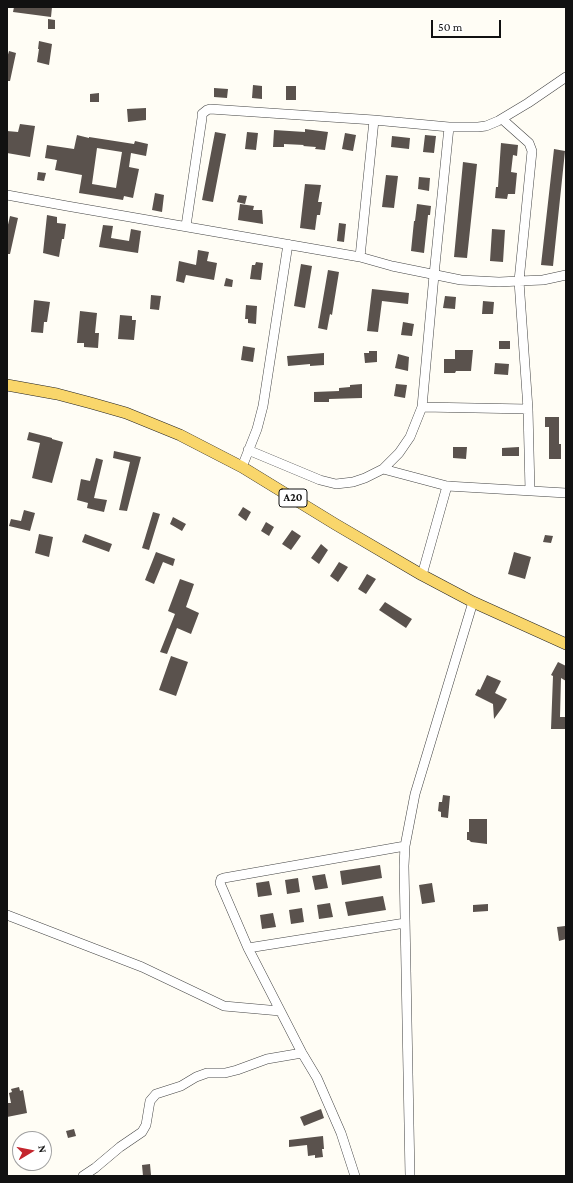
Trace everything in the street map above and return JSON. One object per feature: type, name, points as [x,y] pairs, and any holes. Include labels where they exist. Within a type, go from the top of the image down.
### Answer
[{"type":"main road","name":"A20","points":[[7,384],[72,398],[126,413],[180,435],[242,467],[422,575],[473,602],[566,644]]},
{"type":"street","points":[[186,226],[202,114],[207,110],[374,120],[449,127],[478,127],[486,126],[528,104],[566,77]]},
{"type":"street","points":[[502,118],[529,143],[532,148],[519,281],[528,409],[530,491]]},
{"type":"street","points":[[360,257],[374,120]]},
{"type":"street","points":[[248,450],[320,480],[336,484],[353,482],[383,469],[399,453],[410,437],[422,407],[449,127]]},
{"type":"street","points":[[7,195],[360,257],[392,266],[461,280],[499,282],[543,280],[566,275]]},
{"type":"street","points":[[242,467],[257,429],[263,406],[288,244]]},
{"type":"street","points":[[422,407],[528,409]]},
{"type":"street","points":[[383,469],[447,486],[566,493]]},
{"type":"street","points":[[422,575],[447,486]]},
{"type":"street","points":[[410,1176],[405,846],[415,794],[473,602]]},
{"type":"street","points":[[355,1176],[332,1111],[317,1078],[302,1053],[248,948],[220,883],[221,879],[405,846]]},
{"type":"street","points":[[7,915],[142,967],[224,1006],[280,1011]]},
{"type":"street","points":[[248,948],[405,923]]},
{"type":"street","points":[[83,1176],[142,1132],[146,1124],[150,1101],[156,1094],[181,1086],[196,1077],[207,1074],[225,1073],[267,1059],[302,1053]]},
{"type":"building","points":[[14,7],[52,7],[51,17],[13,12]]},
{"type":"building","points":[[48,19],[55,20],[55,29],[48,29]]},
{"type":"building","points":[[39,41],[52,44],[49,65],[37,62]]},
{"type":"building","points":[[9,51],[16,53],[10,81],[7,81],[7,58]]},
{"type":"building","points":[[253,85],[262,86],[262,99],[252,98]]},
{"type":"building","points":[[286,86],[296,86],[296,100],[286,100]]},
{"type":"building","points":[[214,88],[228,89],[227,98],[214,97]]},
{"type":"building","points":[[99,93],[99,102],[90,102],[90,94]]},
{"type":"building","points":[[146,108],[146,120],[128,122],[127,109]]},
{"type":"building","points":[[20,124],[35,126],[30,157],[7,153],[7,131],[18,132]]},
{"type":"building","points":[[305,129],[328,132],[325,150],[315,149],[316,147],[303,146],[304,145],[284,144],[284,147],[273,147],[274,130],[305,132]]},
{"type":"building","points":[[215,132],[226,134],[213,202],[202,200]]},
{"type":"building","points":[[247,132],[258,133],[256,150],[245,149]]},
{"type":"building","points":[[345,133],[356,135],[353,151],[342,149]]},
{"type":"building","points":[[77,135],[134,144],[135,141],[148,144],[146,156],[131,153],[129,167],[139,169],[133,198],[124,196],[123,200],[79,193],[82,175],[55,170],[57,160],[45,158],[47,145],[74,149]],"holes":[[[97,148],[122,152],[116,188],[92,184]]]},
{"type":"building","points":[[425,135],[436,136],[434,153],[423,152]]},
{"type":"building","points":[[392,136],[410,138],[409,149],[391,147]]},
{"type":"building","points":[[501,143],[518,145],[517,156],[513,155],[511,172],[517,173],[515,194],[508,194],[507,199],[495,198],[496,187],[498,187]]},
{"type":"building","points":[[554,149],[565,151],[553,266],[541,265]]},
{"type":"building","points":[[463,162],[477,164],[467,258],[454,257]]},
{"type":"building","points":[[38,172],[46,173],[44,181],[37,180]]},
{"type":"building","points":[[386,175],[398,176],[394,208],[382,207]]},
{"type":"building","points":[[419,177],[430,178],[429,191],[418,189]]},
{"type":"building","points":[[305,184],[321,185],[318,202],[322,202],[320,215],[317,215],[315,230],[300,228]]},
{"type":"building","points":[[155,193],[164,195],[162,212],[152,210]]},
{"type":"building","points":[[239,195],[247,196],[245,204],[237,202]]},
{"type":"building","points":[[240,204],[254,206],[253,210],[262,210],[263,224],[238,220]]},
{"type":"building","points":[[417,204],[431,206],[430,215],[428,215],[424,253],[411,251]]},
{"type":"building","points":[[47,215],[57,217],[57,223],[66,224],[59,257],[43,253]]},
{"type":"building","points":[[10,216],[18,218],[10,254],[7,254],[7,229]]},
{"type":"building","points":[[339,223],[346,224],[344,242],[337,241]]},
{"type":"building","points":[[103,225],[113,226],[111,238],[129,241],[131,229],[141,231],[138,253],[99,247]]},
{"type":"building","points":[[492,229],[505,230],[503,262],[490,261]]},
{"type":"building","points":[[198,250],[209,252],[207,261],[217,263],[214,280],[186,275],[184,283],[176,281],[179,261],[196,265]]},
{"type":"building","points":[[256,262],[263,263],[261,280],[250,279],[252,265],[255,265]]},
{"type":"building","points":[[301,264],[312,266],[305,308],[294,306]]},
{"type":"building","points":[[328,270],[339,272],[332,315],[330,314],[327,330],[318,328]]},
{"type":"building","points":[[226,278],[233,280],[232,287],[224,286]]},
{"type":"building","points":[[372,289],[409,293],[408,304],[382,301],[378,332],[367,331]]},
{"type":"building","points":[[151,295],[161,296],[159,310],[150,309]]},
{"type":"building","points":[[445,296],[456,297],[455,309],[443,308]]},
{"type":"building","points":[[34,300],[50,302],[47,322],[44,322],[43,333],[31,332]]},
{"type":"building","points":[[483,301],[494,302],[493,314],[482,314]]},
{"type":"building","points":[[246,305],[257,306],[256,324],[248,323],[248,319],[245,319]]},
{"type":"building","points":[[80,311],[97,313],[95,333],[99,333],[98,348],[84,347],[84,343],[77,343]]},
{"type":"building","points":[[120,315],[132,316],[132,320],[136,320],[134,340],[118,339]]},
{"type":"building","points":[[403,322],[414,324],[412,336],[401,335]]},
{"type":"building","points":[[499,341],[510,341],[510,349],[499,349]]},
{"type":"building","points":[[243,346],[255,348],[253,362],[241,360]]},
{"type":"building","points":[[455,350],[473,350],[471,371],[444,373],[444,359],[455,359]]},
{"type":"building","points":[[369,351],[377,351],[377,362],[365,363],[364,353],[369,353]]},
{"type":"building","points":[[324,353],[324,365],[310,366],[310,364],[288,366],[287,356]]},
{"type":"building","points":[[398,354],[409,357],[408,371],[395,368]]},
{"type":"building","points":[[495,363],[509,364],[508,375],[494,374]]},
{"type":"building","points":[[362,384],[362,398],[329,399],[329,402],[314,402],[314,392],[339,391],[339,388]]},
{"type":"building","points":[[396,384],[407,385],[405,398],[394,396]]},
{"type":"building","points":[[545,417],[559,417],[559,444],[561,444],[561,459],[549,459],[549,427],[545,427]]},
{"type":"building","points":[[29,432],[63,442],[52,483],[32,478],[40,443],[27,440]]},
{"type":"building","points":[[453,447],[467,447],[466,459],[453,458]]},
{"type":"building","points":[[519,447],[519,456],[502,456],[502,448]]},
{"type":"building","points":[[114,451],[141,457],[127,511],[119,510],[130,462],[113,458]]},
{"type":"building","points":[[96,458],[103,460],[94,498],[107,500],[104,512],[87,508],[88,503],[77,500],[81,479],[90,481]]},
{"type":"building","points":[[243,507],[251,512],[246,521],[238,515]]},
{"type":"building","points":[[24,510],[35,513],[30,531],[9,526],[11,519],[21,521]]},
{"type":"building","points":[[153,512],[160,514],[149,550],[142,548]]},
{"type":"building","points":[[173,517],[186,524],[182,531],[170,524]]},
{"type":"building","points":[[266,522],[274,527],[269,536],[261,531]]},
{"type":"building","points":[[292,530],[301,536],[291,550],[282,544]]},
{"type":"building","points":[[39,534],[53,537],[49,557],[35,553]]},
{"type":"building","points":[[85,534],[112,544],[109,552],[82,542]]},
{"type":"building","points":[[545,535],[553,536],[551,543],[543,542]]},
{"type":"building","points":[[321,544],[328,550],[319,564],[311,558]]},
{"type":"building","points":[[156,552],[175,559],[173,566],[163,562],[154,584],[145,580]]},
{"type":"building","points":[[514,552],[531,557],[525,579],[508,574]]},
{"type":"building","points":[[339,562],[348,567],[338,582],[330,576]]},
{"type":"building","points":[[367,574],[376,579],[366,594],[358,589]]},
{"type":"building","points":[[180,579],[194,584],[186,607],[199,613],[191,634],[177,628],[167,654],[160,652],[175,614],[168,611]]},
{"type":"building","points":[[385,602],[412,619],[406,628],[379,610]]},
{"type":"building","points":[[171,656],[188,662],[176,696],[159,690]]},
{"type":"building","points":[[558,662],[566,666],[566,681],[561,678],[560,717],[566,717],[566,729],[551,729],[553,676],[551,675]]},
{"type":"building","points":[[487,675],[501,681],[495,693],[507,699],[494,719],[493,704],[475,695],[478,689],[480,690]]},
{"type":"building","points":[[443,795],[450,796],[448,818],[441,817],[441,812],[438,811],[439,802],[442,802]]},
{"type":"building","points":[[469,819],[487,819],[487,844],[467,840],[467,832],[469,832]]},
{"type":"building","points":[[380,865],[382,878],[342,885],[340,871]]},
{"type":"building","points":[[325,874],[328,888],[315,890],[312,876]]},
{"type":"building","points":[[298,878],[300,892],[287,894],[285,880]]},
{"type":"building","points":[[269,881],[272,895],[258,897],[256,883]]},
{"type":"building","points":[[432,883],[435,902],[422,904],[419,885]]},
{"type":"building","points":[[383,896],[386,910],[348,916],[345,902]]},
{"type":"building","points":[[330,903],[333,917],[319,919],[317,905]]},
{"type":"building","points":[[488,904],[488,911],[473,912],[473,905]]},
{"type":"building","points":[[302,908],[304,922],[291,924],[289,910]]},
{"type":"building","points":[[273,913],[276,927],[262,929],[260,915]]},
{"type":"building","points":[[565,926],[566,939],[559,941],[557,927]]},
{"type":"building","points":[[19,1087],[20,1091],[23,1090],[27,1113],[7,1117],[7,1103],[11,1103],[9,1093],[12,1092],[11,1089]]},
{"type":"building","points":[[321,1109],[324,1118],[304,1126],[300,1117]]},
{"type":"building","points":[[74,1129],[76,1136],[68,1138],[66,1131]]},
{"type":"building","points":[[323,1136],[323,1157],[315,1158],[315,1155],[308,1156],[307,1145],[289,1147],[289,1140]]},
{"type":"building","points":[[150,1164],[151,1175],[143,1176],[142,1165]]}]
